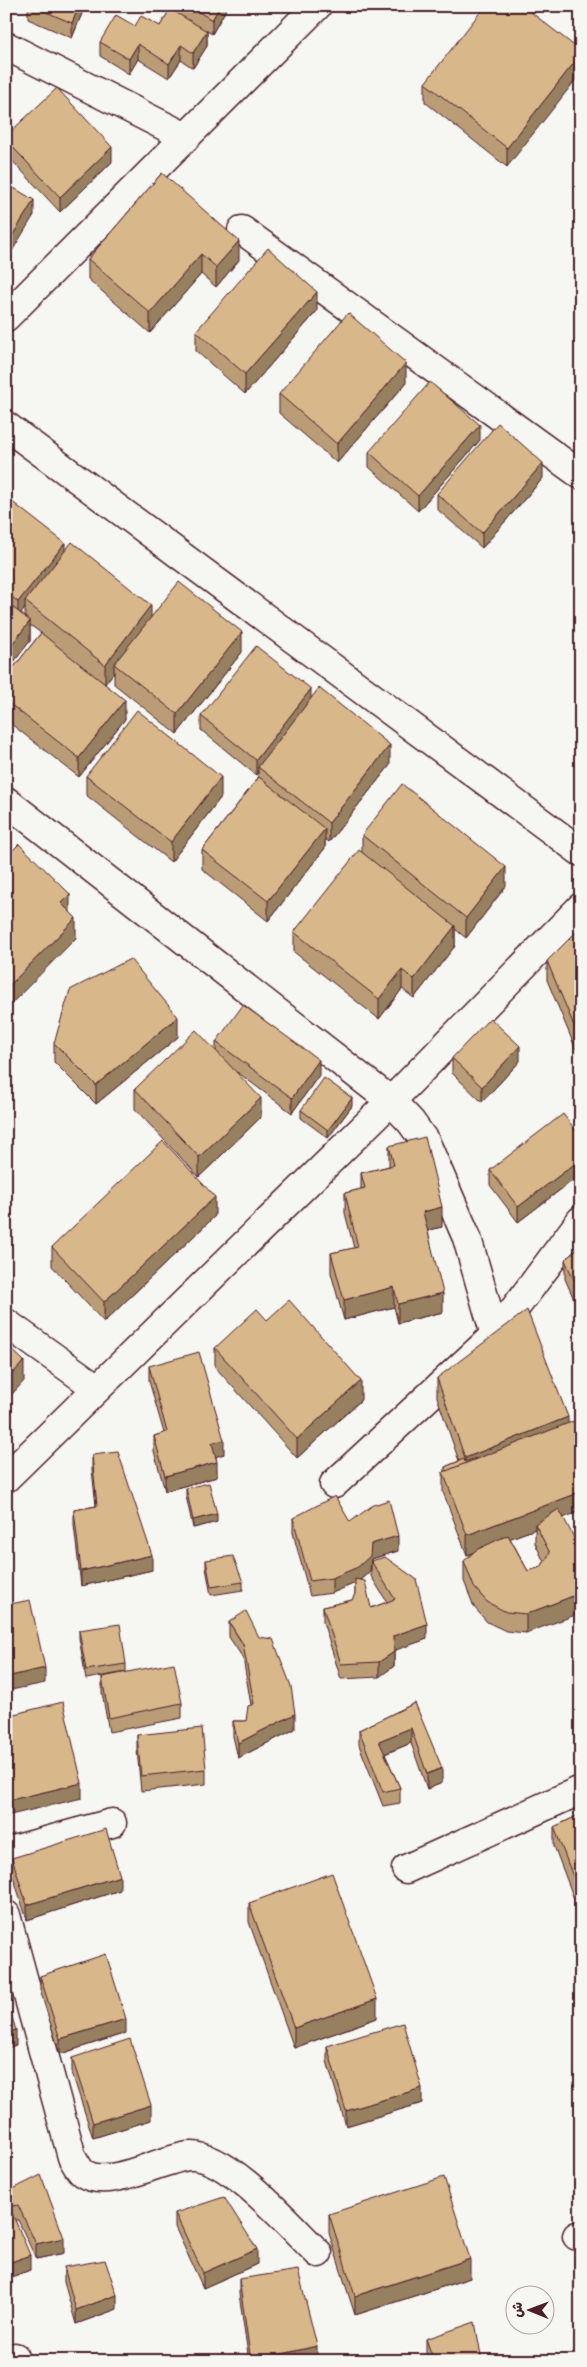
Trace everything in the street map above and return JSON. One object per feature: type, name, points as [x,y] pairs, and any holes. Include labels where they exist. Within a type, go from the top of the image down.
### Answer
[{"type":"street","points":[[6,317],[317,6]]},
{"type":"street","points":[[6,46],[186,137]]},
{"type":"street","points":[[242,230],[581,476]]},
{"type":"street","points":[[6,426],[581,852]]},
{"type":"street","points":[[6,801],[391,1101],[411,1122],[426,1143],[467,1238],[494,1335]]},
{"type":"street","points":[[6,1478],[391,1101],[581,908]]},
{"type":"street","points":[[334,1484],[494,1335],[581,1220]]},
{"type":"street","points":[[6,1323],[97,1388]]},
{"type":"street","points":[[406,1869],[581,1790]]},
{"type":"street","points":[[6,1852],[112,1823]]},
{"type":"street","points":[[6,1915],[72,2157],[82,2172],[96,2179],[112,2178],[191,2156],[208,2159],[239,2177],[318,2253]]},
{"type":"building","points":[[32,6],[79,6],[72,23]]},
{"type":"building","points":[[189,6],[220,6],[212,20]]},
{"type":"building","points":[[485,6],[523,6],[581,51],[581,54],[507,148],[425,83]]},
{"type":"building","points":[[170,9],[207,31],[193,53],[181,45],[169,64],[138,44],[129,59],[100,42],[116,15],[135,26],[141,16],[160,26]]},
{"type":"building","points":[[57,88],[112,147],[60,197],[6,140],[6,136]]},
{"type":"building","points":[[162,173],[239,241],[216,267],[201,254],[150,313],[88,259]]},
{"type":"building","points":[[14,188],[34,200],[6,246],[6,201]]},
{"type":"building","points":[[268,248],[317,292],[245,374],[196,331]]},
{"type":"building","points":[[348,313],[406,363],[337,444],[279,394]]},
{"type":"building","points":[[430,382],[480,425],[418,496],[369,452]]},
{"type":"building","points":[[498,423],[543,463],[482,533],[437,494]]},
{"type":"building","points":[[6,497],[65,543],[18,602],[6,592]]},
{"type":"building","points":[[72,542],[151,605],[105,665],[25,601]]},
{"type":"building","points":[[179,582],[242,632],[177,714],[114,664]]},
{"type":"building","points":[[6,602],[30,621],[6,652]]},
{"type":"building","points":[[41,633],[125,700],[79,758],[6,701],[6,677]]},
{"type":"building","points":[[256,646],[311,689],[256,760],[201,716]]},
{"type":"building","points":[[319,688],[390,745],[329,823],[258,767]]},
{"type":"building","points":[[137,710],[221,777],[171,842],[86,776]]},
{"type":"building","points":[[259,777],[325,829],[268,901],[202,850]]},
{"type":"building","points":[[402,784],[506,867],[466,918],[362,835]]},
{"type":"building","points":[[19,844],[70,894],[61,903],[76,918],[6,989],[6,857]]},
{"type":"building","points":[[359,850],[455,926],[414,979],[402,970],[379,999],[294,932]]},
{"type":"building","points":[[581,927],[581,1039],[580,1040],[547,961]]},
{"type":"building","points":[[130,959],[178,1017],[96,1085],[54,1043],[70,990]]},
{"type":"building","points":[[243,1005],[319,1060],[292,1098],[216,1042]]},
{"type":"building","points":[[490,1018],[520,1046],[482,1087],[452,1058]]},
{"type":"building","points":[[196,1030],[261,1098],[199,1157],[135,1089]]},
{"type":"building","points":[[324,1078],[352,1098],[328,1130],[301,1110]]},
{"type":"building","points":[[563,1114],[581,1137],[581,1159],[518,1207],[490,1170]]},
{"type":"building","points":[[425,1137],[442,1207],[423,1212],[443,1293],[398,1304],[394,1287],[344,1300],[331,1253],[358,1247],[345,1193],[365,1188],[361,1173],[394,1165],[389,1146]]},
{"type":"building","points":[[163,1141],[215,1197],[104,1302],[52,1247]]},
{"type":"building","points":[[581,1245],[581,1295],[565,1260]]},
{"type":"building","points":[[289,1300],[361,1381],[297,1439],[215,1348],[257,1309],[267,1320]]},
{"type":"building","points":[[527,1310],[568,1417],[465,1458],[437,1378]]},
{"type":"building","points":[[6,1344],[24,1361],[6,1381]]},
{"type":"building","points":[[199,1352],[224,1440],[212,1443],[217,1462],[165,1476],[154,1436],[167,1432],[149,1366]]},
{"type":"building","points":[[574,1421],[581,1441],[581,1492],[467,1535],[443,1472]]},
{"type":"building","points":[[118,1452],[152,1555],[81,1571],[74,1510],[97,1506],[92,1455]]},
{"type":"building","points":[[475,1458],[446,1471],[445,1467],[464,1459],[465,1462]]},
{"type":"building","points":[[209,1483],[217,1514],[193,1520],[186,1488]]},
{"type":"building","points":[[335,1496],[350,1522],[373,1505],[389,1500],[398,1536],[371,1544],[370,1556],[358,1567],[332,1578],[310,1581],[293,1518]]},
{"type":"building","points":[[559,1509],[581,1551],[581,1593],[526,1614],[506,1612],[487,1602],[474,1587],[464,1561],[476,1550],[508,1535],[528,1571],[541,1567],[550,1553],[535,1524]]},
{"type":"building","points":[[233,1556],[243,1582],[211,1587],[206,1560]]},
{"type":"building","points":[[385,1557],[416,1579],[427,1624],[393,1636],[394,1652],[379,1662],[341,1664],[323,1607],[352,1600],[355,1594],[355,1579],[365,1581],[371,1608],[395,1599],[371,1561]]},
{"type":"building","points":[[30,1600],[45,1668],[6,1677],[6,1605]]},
{"type":"building","points":[[246,1611],[259,1637],[273,1639],[291,1686],[295,1714],[238,1743],[233,1721],[246,1721],[248,1706],[254,1704],[243,1644],[229,1622]]},
{"type":"building","points":[[120,1624],[126,1664],[86,1670],[79,1630]]},
{"type":"building","points":[[174,1663],[182,1703],[109,1718],[102,1677]]},
{"type":"building","points":[[63,1702],[82,1783],[6,1801],[6,1716]]},
{"type":"building","points":[[415,1703],[442,1768],[427,1774],[411,1728],[379,1741],[400,1788],[383,1792],[359,1730]]},
{"type":"building","points":[[202,1728],[206,1769],[141,1776],[137,1735]]},
{"type":"building","points":[[581,1814],[581,1897],[554,1827]]},
{"type":"building","points":[[106,1829],[120,1876],[27,1905],[12,1858]]},
{"type":"building","points":[[332,1873],[377,1999],[294,2028],[249,1903]]},
{"type":"building","points":[[106,1954],[126,2019],[60,2039],[40,1976]]},
{"type":"building","points":[[6,1998],[16,2030],[6,2034]]},
{"type":"building","points":[[403,2023],[422,2088],[346,2111],[327,2046]]},
{"type":"building","points":[[130,2039],[151,2105],[93,2123],[72,2058]]},
{"type":"building","points":[[41,2175],[64,2238],[36,2244],[18,2205],[6,2207],[6,2191]]},
{"type":"building","points":[[444,2177],[470,2259],[355,2296],[329,2214]]},
{"type":"building","points":[[224,2197],[257,2249],[203,2273],[175,2213]]},
{"type":"building","points":[[12,2213],[30,2255],[6,2264],[6,2215]]},
{"type":"building","points":[[105,2260],[117,2295],[76,2310],[64,2267]]},
{"type":"building","points":[[298,2270],[317,2346],[251,2361],[239,2279]]},
{"type":"building","points":[[475,2322],[482,2361],[434,2361],[426,2339]]}]
